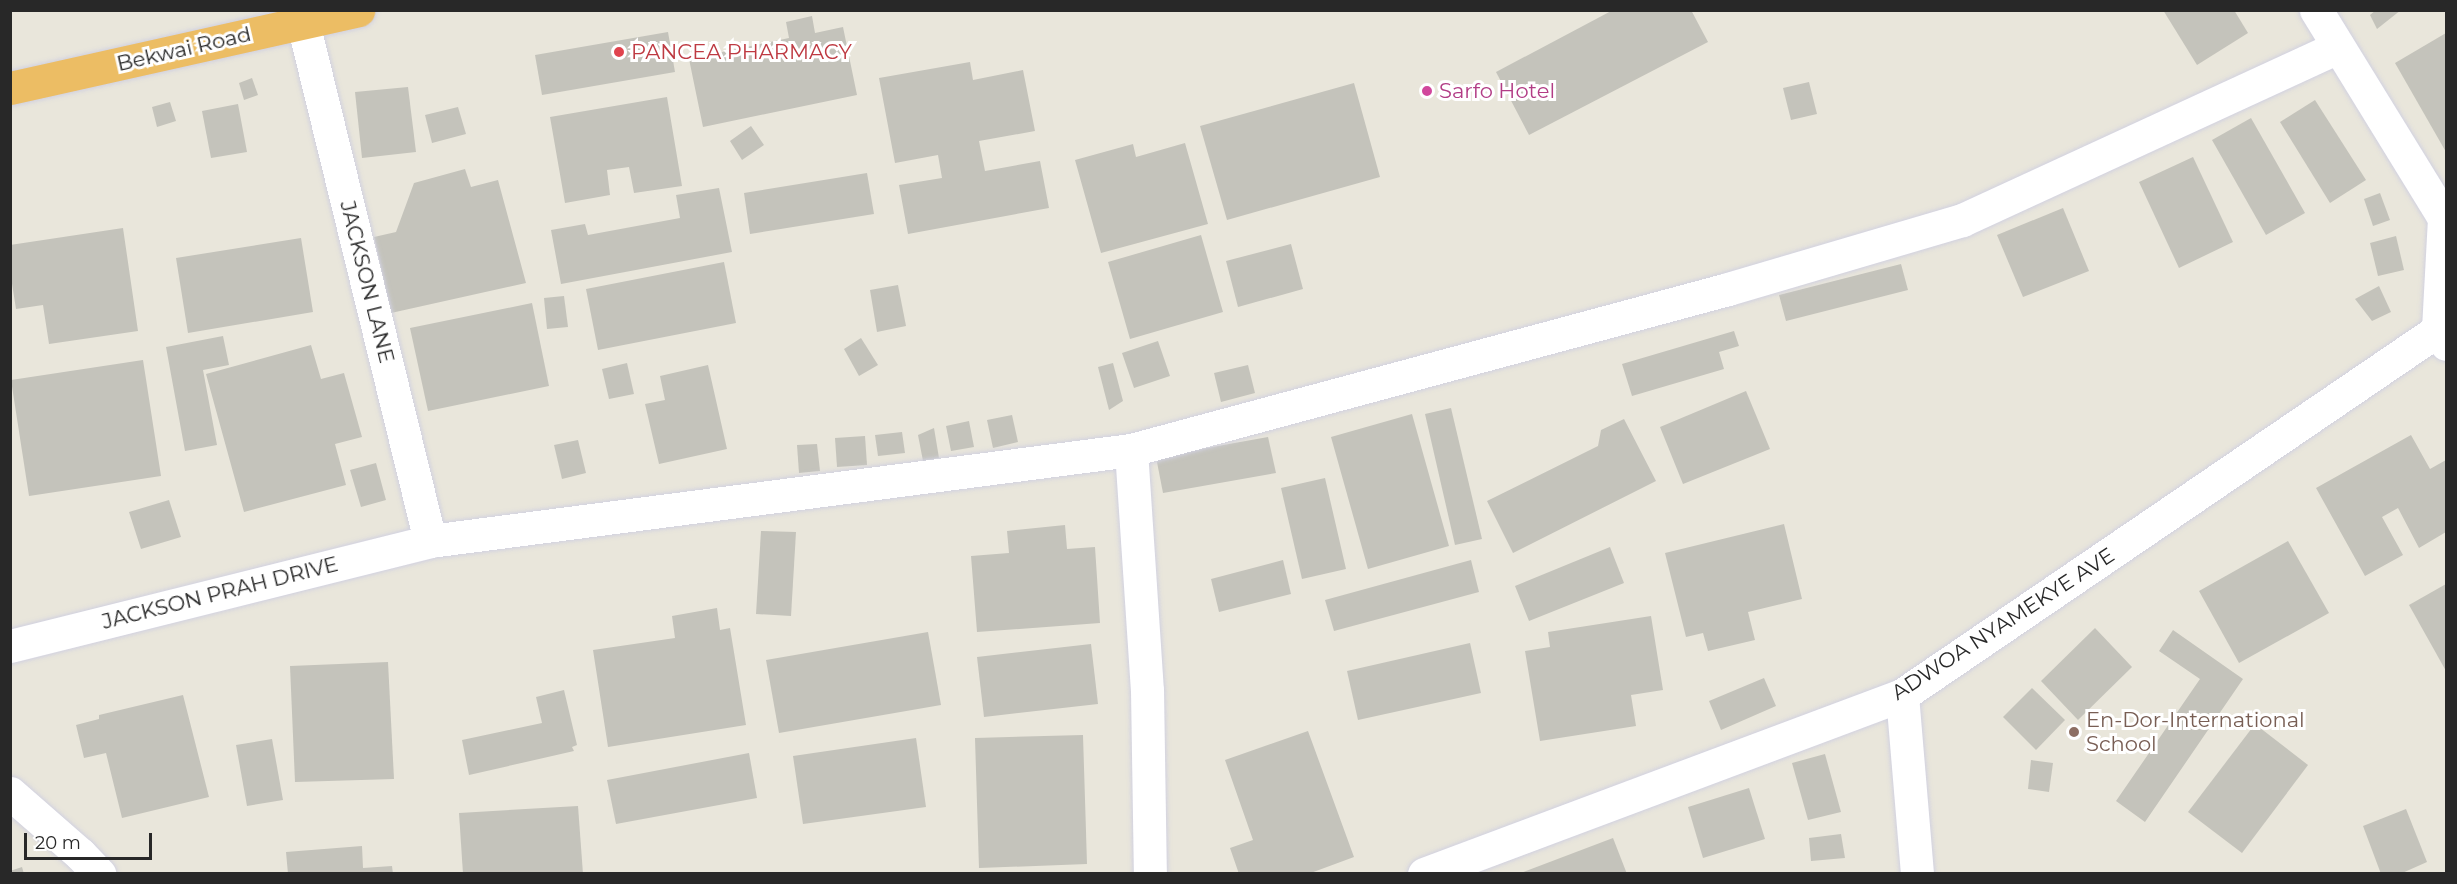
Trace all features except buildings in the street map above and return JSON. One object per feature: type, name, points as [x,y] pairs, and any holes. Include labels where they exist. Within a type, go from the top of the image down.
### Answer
[{"type":"highway","name":"Bekwai Road","points":[[10,88],[358,10]]},
{"type":"street","points":[[2316,10],[2445,218],[2442,337]]},
{"type":"street","name":"JACKSON LANE","points":[[303,22],[430,541]]},
{"type":"street","name":"JACKSON PRAH DRIVE","points":[[10,646],[430,541],[1131,450],[1728,289],[1962,220],[2338,47]]},
{"type":"street","name":"ADWOA NYAMEKYE AVE","points":[[1424,873],[1902,695],[2442,337]]},
{"type":"street","points":[[1131,450],[1147,690],[1150,873]]},
{"type":"street","points":[[1902,695],[1917,873]]},
{"type":"street","points":[[10,793],[99,873]]},
{"type":"place","name":"PANCEA PHARMACY","points":[[619,52]]},
{"type":"place","name":"Sarfo Hotel","points":[[1427,91]]},
{"type":"place","name":"En-Dor-International School","points":[[2074,732]]}]
